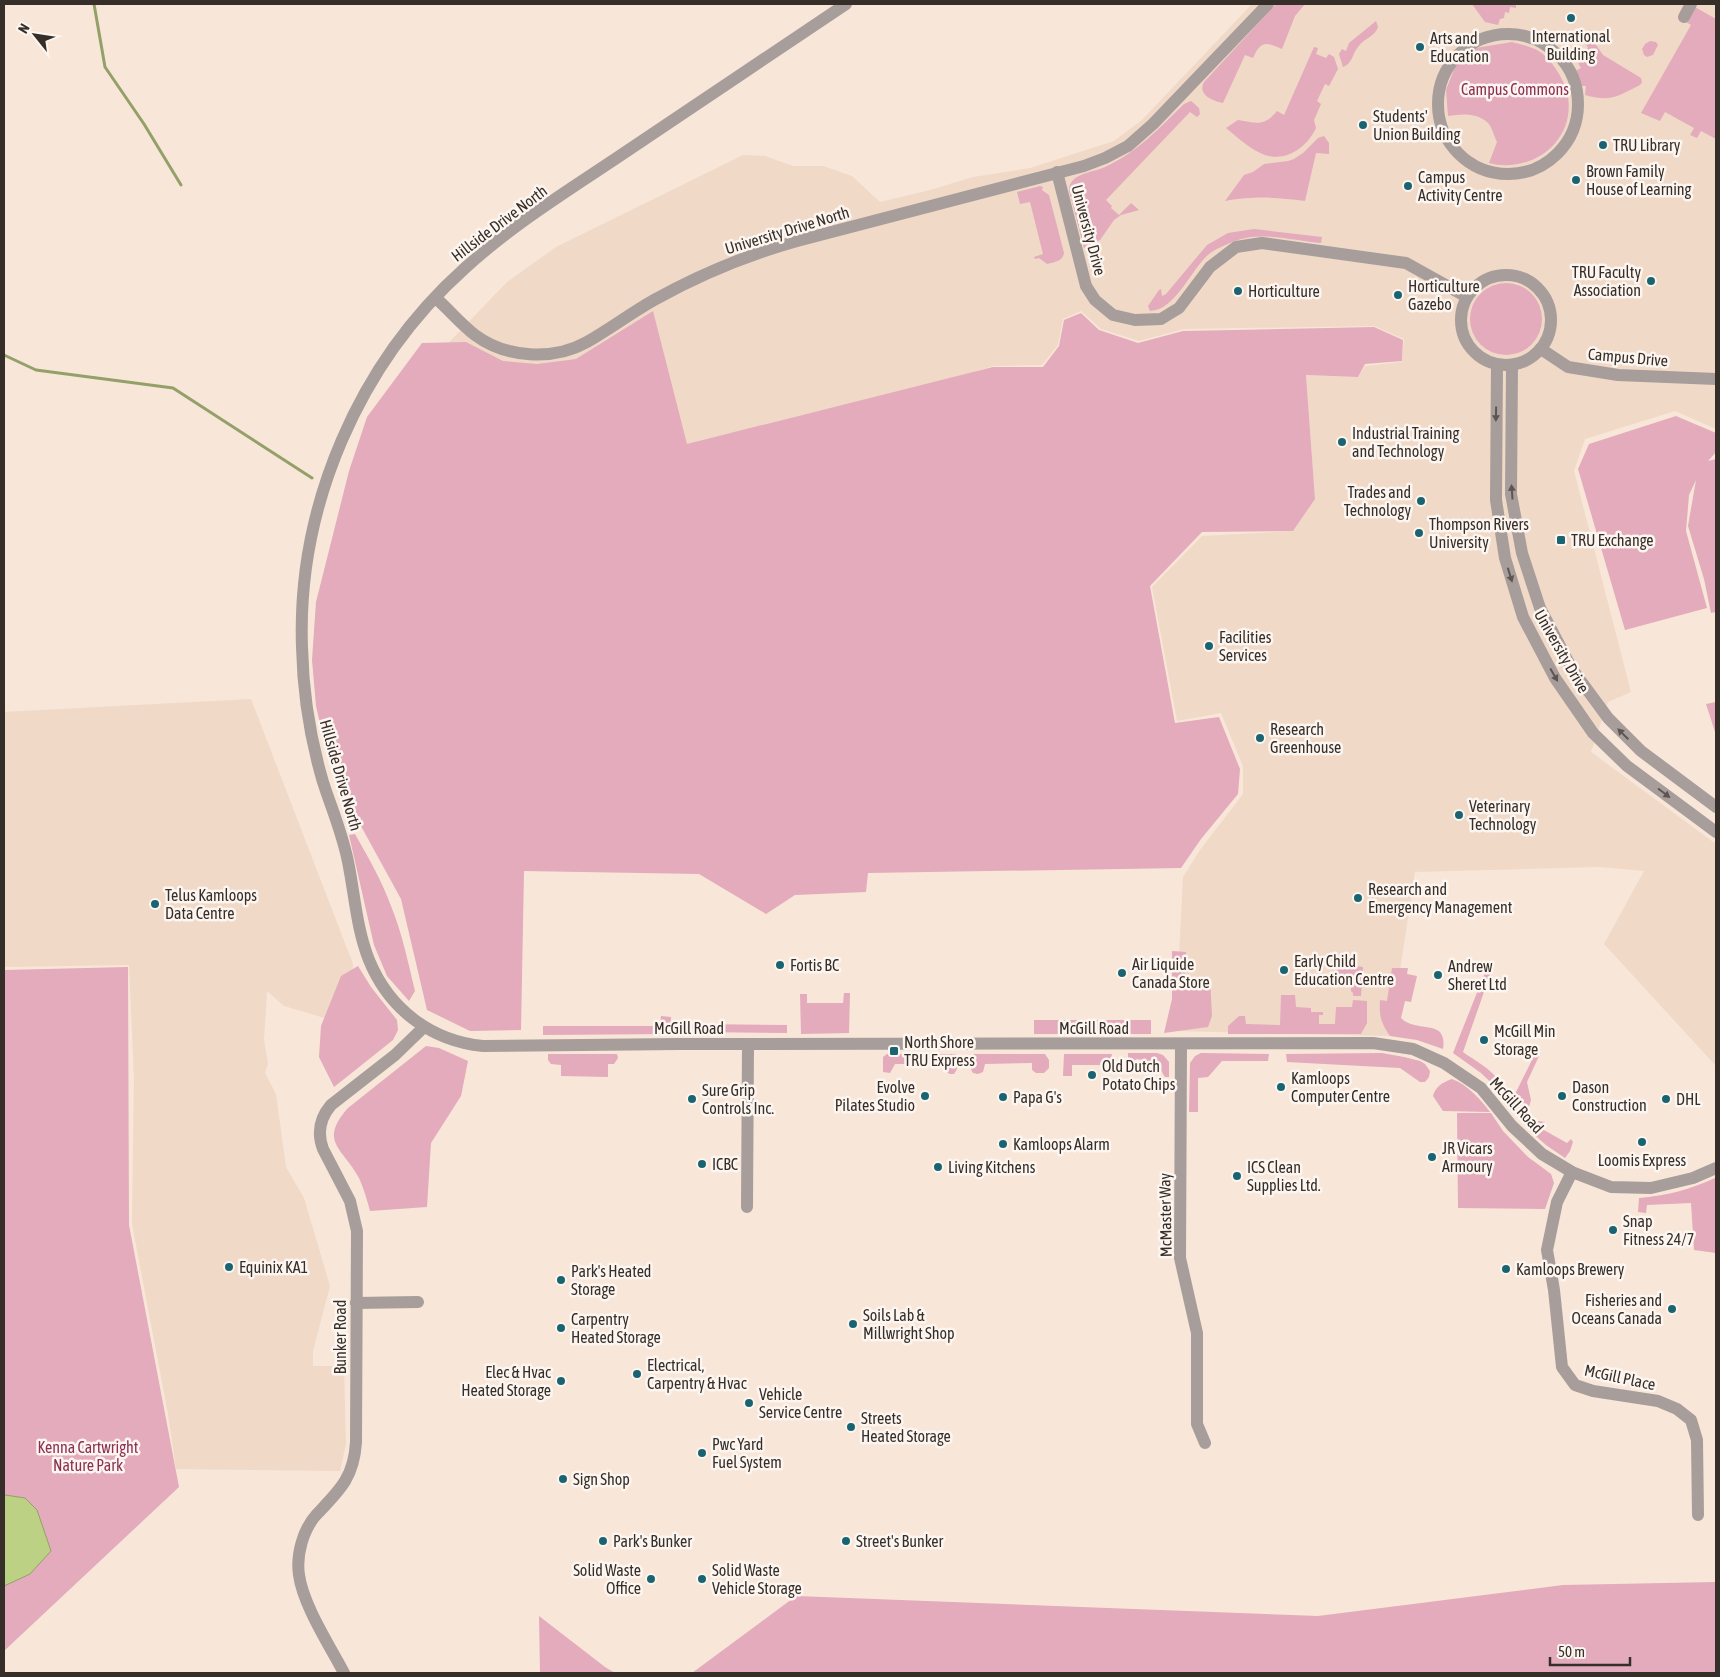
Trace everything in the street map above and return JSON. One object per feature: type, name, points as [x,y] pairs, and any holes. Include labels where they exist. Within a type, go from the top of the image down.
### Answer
[{"type":"street","name":"Hillside Drive North","points":[[424,1027],[413,1020],[396,1003],[381,983],[369,959],[358,923],[345,848],[312,741],[306,702],[302,650],[302,604],[307,558],[323,491],[349,425],[392,350],[430,303],[464,268],[522,223],[846,4]]},
{"type":"street","name":"University Drive","points":[[1268,4],[1153,124],[1128,146],[1084,166],[1057,172],[1086,286],[1095,300],[1113,314],[1135,320],[1161,319],[1179,308],[1210,267],[1236,247],[1262,244],[1406,263],[1467,297]]},
{"type":"street","points":[[1684,17],[1691,4]]},
{"type":"street","points":[[1502,35],[1529,38],[1553,52],[1566,65],[1574,82],[1578,100],[1574,128],[1559,151],[1536,167],[1509,173],[1491,171],[1466,159],[1447,139],[1438,112],[1440,85],[1453,60],[1475,43],[1492,36],[1502,35]]},
{"type":"street","name":"University Drive North","points":[[439,301],[476,335],[494,346],[525,354],[556,353],[586,343],[636,310],[681,285],[768,250],[1057,172]]},
{"type":"street","points":[[392,350],[408,338],[439,301],[471,269],[478,257]]},
{"type":"street","points":[[1503,275],[1517,276],[1530,282],[1541,291],[1552,315],[1549,333],[1542,349],[1533,357],[1512,366],[1497,365],[1483,360],[1472,351],[1464,339],[1461,324],[1462,310],[1467,297],[1477,286],[1489,278],[1503,275]]},
{"type":"street","name":"Campus Drive","points":[[1542,349],[1568,367],[1618,375],[1716,379]]},
{"type":"street","name":"University Drive","points":[[1497,365],[1496,500],[1505,558],[1523,617],[1555,678],[1593,732],[1627,766],[1716,832]]},
{"type":"street","name":"University Drive","points":[[1512,366],[1511,494],[1522,553],[1540,608],[1572,669],[1608,718],[1641,751],[1716,807]]},
{"type":"street","name":"McGill Road","points":[[424,1027],[454,1041],[483,1046],[1373,1043],[1413,1049],[1444,1063],[1481,1088],[1512,1126],[1542,1154],[1572,1172],[1611,1187],[1651,1188],[1693,1178],[1716,1168]]},
{"type":"street","name":"Bunker Road","points":[[344,1673],[306,1600],[298,1575],[299,1553],[305,1533],[316,1516],[331,1501],[349,1477],[356,1455],[357,1242],[355,1220],[346,1193],[321,1145],[321,1123],[331,1106],[395,1055],[424,1027]]},
{"type":"street","points":[[747,1207],[748,1044]]},
{"type":"street","name":"McMaster Way","points":[[1180,1044],[1180,1258],[1197,1332],[1197,1424],[1205,1443]]},
{"type":"street","name":"McGill Place","points":[[1572,1172],[1556,1202],[1546,1250],[1554,1290],[1562,1367],[1574,1385],[1593,1391],[1658,1401],[1677,1409],[1691,1420],[1697,1440],[1698,1515]]},
{"type":"street","points":[[356,1303],[418,1302]]},
{"type":"shaded area","name":"Thompson Rivers University","points":[[1252,4],[1716,4],[1716,429],[1675,411],[1585,439],[1574,471],[1631,692],[1608,702],[1591,752],[1716,844],[1716,1066],[1604,944],[1644,871],[1599,867],[1415,872],[1390,1036],[1175,1031],[1183,877],[1200,850],[1243,794],[1243,766],[1221,713],[1177,721],[1152,587],[1202,536],[1293,531],[1315,499],[1306,375],[1358,377],[1365,366],[1402,362],[1404,339],[1374,326],[1184,329],[1139,341],[1101,329],[1081,311],[1063,319],[1058,345],[1042,365],[993,366],[682,462],[430,362],[507,282],[556,247],[743,155],[765,156],[793,166],[823,166],[852,176],[880,202],[973,177],[1030,168],[1114,141],[1142,120]]},
{"type":"shaded area","points":[[251,699],[353,964],[352,986],[328,1019],[284,1006],[267,991],[264,1039],[268,1064],[265,1073],[276,1094],[286,1167],[304,1198],[330,1286],[313,1351],[313,1366],[344,1366],[346,1444],[340,1471],[176,1469],[168,1414],[132,1224],[134,1078],[129,965],[4,967],[4,712]]},
{"type":"shaded area","points":[[4,1496],[25,1498],[37,1510],[51,1551],[30,1574],[4,1586]]},
{"type":"green space","points":[[1276,4],[1305,4],[1295,16],[1282,49],[1264,44],[1261,45],[1253,58],[1245,55],[1223,103],[1207,97],[1202,87],[1204,82]]},
{"type":"green space","points":[[1472,4],[1516,4],[1516,8],[1510,7],[1509,13],[1505,12],[1504,18],[1500,19],[1498,25],[1485,22]]},
{"type":"green space","points":[[1695,7],[1716,19],[1716,139],[1701,131],[1697,138],[1690,135],[1694,128],[1665,112],[1660,121],[1641,113],[1691,25],[1686,22]]},
{"type":"green space","points":[[1376,21],[1377,30],[1360,44],[1351,61],[1343,67],[1339,54],[1342,49],[1346,51],[1349,43]]},
{"type":"green space","points":[[1592,39],[1603,55],[1641,78],[1642,82],[1640,85],[1625,93],[1608,98],[1585,95],[1586,86],[1579,86],[1575,71],[1581,68],[1578,63],[1584,58],[1582,53],[1588,48],[1586,44]]},
{"type":"green space","points":[[1650,41],[1656,42],[1658,45],[1653,55],[1647,57],[1642,49]]},
{"type":"green space","name":"Campus Commons","points":[[1512,42],[1537,50],[1552,64],[1567,92],[1568,113],[1565,128],[1557,141],[1547,151],[1534,159],[1520,164],[1505,165],[1489,163],[1497,142],[1492,129],[1484,119],[1474,115],[1463,114],[1448,116],[1446,90],[1455,67],[1476,48]]},
{"type":"green space","points":[[1314,47],[1318,48],[1316,54],[1326,58],[1329,54],[1334,57],[1338,69],[1329,86],[1325,84],[1317,101],[1321,104],[1314,120],[1316,128],[1302,147],[1288,155],[1273,157],[1265,155],[1249,147],[1226,128],[1238,120],[1255,123],[1264,122],[1277,111],[1284,115]]},
{"type":"green space","points":[[1191,101],[1199,108],[1200,114],[1197,117],[1190,112],[1106,200],[1119,215],[1131,203],[1139,210],[1121,215],[1114,220],[1100,240],[1084,248],[1069,191],[1073,180],[1082,174],[1105,167],[1128,154],[1148,139],[1184,104]]},
{"type":"green space","points":[[1324,136],[1329,143],[1329,154],[1316,153],[1305,201],[1246,198],[1225,201],[1244,175],[1253,172],[1264,164],[1294,159],[1318,138]]},
{"type":"green space","points":[[1040,186],[1049,195],[1064,253],[1056,262],[1047,264],[1034,257],[1043,254],[1030,202],[1020,204],[1017,192]]},
{"type":"green space","points":[[1254,229],[1322,237],[1321,243],[1260,236],[1229,243],[1209,254],[1202,261],[1168,304],[1150,311],[1148,306],[1159,290],[1161,289],[1162,296],[1166,294],[1207,245],[1228,233]]},
{"type":"green space","points":[[1506,283],[1520,286],[1532,293],[1539,305],[1542,319],[1539,333],[1532,345],[1520,352],[1506,355],[1492,352],[1480,345],[1473,333],[1470,319],[1473,305],[1480,293],[1492,286]]},
{"type":"green space","points":[[653,311],[687,444],[993,367],[1043,367],[1059,346],[1064,320],[1081,313],[1099,330],[1138,343],[1183,331],[1374,327],[1403,340],[1402,361],[1365,364],[1358,377],[1306,375],[1315,499],[1293,531],[1202,532],[1150,586],[1175,723],[1219,717],[1240,769],[1238,794],[1201,839],[1181,868],[868,873],[866,892],[795,895],[766,914],[699,874],[524,871],[521,1030],[470,1031],[427,1010],[401,899],[345,797],[328,757],[316,706],[312,660],[316,602],[349,471],[367,417],[422,343],[466,342],[503,361],[537,364],[576,359]]},
{"type":"green space","points":[[1676,416],[1716,433],[1716,452],[1708,461],[1716,459],[1716,612],[1711,613],[1704,579],[1688,526],[1696,480],[1689,495],[1686,531],[1707,608],[1625,630],[1578,469],[1589,444]]},
{"type":"green space","points":[[1716,702],[1716,735],[1706,704]]},
{"type":"green space","points":[[355,834],[383,887],[398,927],[415,991],[409,1001],[387,976],[374,945],[349,835]]},
{"type":"green space","points":[[1172,951],[1186,952],[1185,978],[1210,978],[1212,1016],[1208,1027],[1164,1033],[1172,999]]},
{"type":"green space","points":[[1338,961],[1356,962],[1356,966],[1363,967],[1361,996],[1353,996],[1351,984],[1337,984]]},
{"type":"green space","points":[[358,966],[371,987],[397,1020],[398,1030],[393,1040],[334,1087],[319,1057],[321,1026],[341,976]]},
{"type":"green space","name":"Kenna Cartwright Nature Park","points":[[128,967],[129,1225],[179,1487],[4,1651],[4,970]]},
{"type":"green space","points":[[1392,968],[1408,968],[1407,974],[1417,976],[1411,1002],[1405,1001],[1401,1018],[1407,1023],[1436,1029],[1441,1033],[1443,1049],[1417,1040],[1390,1036],[1381,1019],[1380,1000],[1387,1001]]},
{"type":"green space","points":[[1486,970],[1491,972],[1463,1052],[1493,1074],[1501,1086],[1501,1092],[1481,1073],[1453,1053]]},
{"type":"green space","points":[[844,993],[850,993],[849,1033],[801,1034],[800,994],[807,994],[807,1003],[843,1003]]},
{"type":"green space","points":[[1281,995],[1295,995],[1296,1007],[1311,1008],[1311,1012],[1323,1012],[1323,1015],[1319,1015],[1319,1024],[1335,1024],[1336,1007],[1352,1007],[1353,1000],[1367,1001],[1367,1023],[1361,1034],[1228,1034],[1228,1026],[1239,1016],[1245,1016],[1246,1024],[1280,1025]]},
{"type":"green space","points":[[661,1016],[671,1017],[670,1034],[543,1035],[543,1026],[660,1026]]},
{"type":"green space","points":[[1034,1020],[1151,1020],[1151,1034],[1034,1034]]},
{"type":"green space","points":[[690,1024],[787,1025],[787,1033],[690,1032]]},
{"type":"green space","points":[[426,1046],[439,1048],[468,1061],[461,1096],[431,1143],[427,1207],[370,1211],[359,1178],[336,1144],[334,1137],[335,1129],[348,1108]]},
{"type":"green space","points":[[1128,1053],[1157,1053],[1163,1055],[1169,1062],[1169,1077],[1165,1077],[1157,1066],[1146,1061],[1137,1059],[1128,1064]]},
{"type":"green space","points":[[1201,1053],[1269,1054],[1268,1061],[1222,1061],[1208,1077],[1198,1078],[1198,1112],[1189,1112],[1190,1063],[1195,1056]]},
{"type":"green space","points":[[1382,1053],[1420,1061],[1430,1071],[1429,1077],[1425,1082],[1420,1082],[1400,1068],[1287,1062],[1286,1054]]},
{"type":"green space","points":[[548,1054],[617,1054],[618,1058],[614,1064],[608,1064],[608,1077],[561,1076],[561,1065],[551,1064],[548,1060]]},
{"type":"green space","points":[[887,1054],[956,1054],[958,1067],[954,1074],[950,1074],[945,1071],[944,1064],[895,1064],[890,1073],[883,1072],[883,1057]]},
{"type":"green space","points":[[974,1054],[1045,1054],[1049,1060],[1049,1068],[1044,1073],[1036,1073],[1032,1070],[1032,1063],[985,1064],[983,1072],[978,1074],[973,1073],[971,1068]]},
{"type":"green space","points":[[1064,1054],[1112,1054],[1109,1065],[1072,1065],[1072,1076],[1063,1076]]},
{"type":"green space","points":[[1535,1054],[1539,1056],[1527,1082],[1531,1100],[1526,1117],[1522,1120],[1510,1104]]},
{"type":"green space","points":[[1452,1079],[1478,1097],[1490,1112],[1443,1111],[1433,1096],[1440,1085]]},
{"type":"green space","points":[[1457,1113],[1491,1113],[1503,1131],[1528,1157],[1551,1174],[1554,1183],[1545,1209],[1458,1208]]},
{"type":"green space","points":[[1538,1121],[1545,1122],[1542,1129],[1567,1143],[1571,1139],[1573,1142],[1565,1158],[1530,1131]]},
{"type":"green space","points":[[1715,1178],[1716,1253],[1694,1250],[1691,1203],[1647,1205],[1646,1213],[1638,1212],[1639,1198],[1659,1196],[1678,1191]]},
{"type":"green space","points":[[1716,1582],[1716,1673],[692,1673],[796,1596],[1318,1616],[1563,1585]]},
{"type":"green space","points":[[539,1616],[605,1667],[615,1673],[540,1673]]},
{"type":"waterway","points":[[94,4],[105,67],[144,124],[181,185]]},
{"type":"waterway","points":[[4,355],[36,370],[173,388],[312,478]]},
{"type":"place","name":"International Building","points":[[1571,18]]},
{"type":"place","name":"Arts and Education","points":[[1420,47]]},
{"type":"place","name":"Students' Union Building","points":[[1363,125]]},
{"type":"place","name":"TRU Library","points":[[1603,145]]},
{"type":"place","name":"Brown Family House of Learning","points":[[1576,180]]},
{"type":"place","name":"Campus Activity Centre","points":[[1408,186]]},
{"type":"place","name":"TRU Faculty Association","points":[[1651,281]]},
{"type":"place","name":"Horticulture","points":[[1238,291]]},
{"type":"place","name":"Horticulture Gazebo","points":[[1398,295]]},
{"type":"place","name":"Industrial Training and Technology","points":[[1342,442]]},
{"type":"place","name":"Trades and Technology","points":[[1421,501]]},
{"type":"place","name":"Thompson Rivers University","points":[[1419,533]]},
{"type":"place","name":"TRU Exchange","points":[[1561,540]]},
{"type":"place","name":"Facilities Services","points":[[1209,646]]},
{"type":"place","name":"Research Greenhouse","points":[[1260,738]]},
{"type":"place","name":"Veterinary Technology","points":[[1459,815]]},
{"type":"place","name":"Research and Emergency Management","points":[[1358,898]]},
{"type":"place","name":"Telus Kamloops Data Centre","points":[[155,904]]},
{"type":"place","name":"Fortis BC","points":[[780,965]]},
{"type":"place","name":"Early Child Education Centre","points":[[1284,970]]},
{"type":"place","name":"Air Liquide Canada Store","points":[[1122,973]]},
{"type":"place","name":"Andrew Sheret Ltd","points":[[1438,975]]},
{"type":"place","name":"McGill Min Storage","points":[[1484,1040]]},
{"type":"place","name":"North Shore TRU Express","points":[[894,1051]]},
{"type":"place","name":"Old Dutch Potato Chips","points":[[1092,1075]]},
{"type":"place","name":"Kamloops Computer Centre","points":[[1281,1087]]},
{"type":"place","name":"Evolve Pilates Studio","points":[[925,1096]]},
{"type":"place","name":"Dason Construction","points":[[1562,1096]]},
{"type":"place","name":"Papa G's","points":[[1003,1097]]},
{"type":"place","name":"Sure Grip Controls Inc.","points":[[692,1099]]},
{"type":"place","name":"DHL","points":[[1666,1099]]},
{"type":"place","name":"Loomis Express","points":[[1642,1142]]},
{"type":"place","name":"Kamloops Alarm","points":[[1003,1144]]},
{"type":"place","name":"JR Vicars Armoury","points":[[1432,1157]]},
{"type":"place","name":"ICBC","points":[[702,1164]]},
{"type":"place","name":"Living Kitchens","points":[[938,1167]]},
{"type":"place","name":"ICS Clean Supplies Ltd.","points":[[1237,1176]]},
{"type":"place","name":"Snap Fitness 24/7","points":[[1613,1230]]},
{"type":"place","name":"Equinix KA1","points":[[229,1267]]},
{"type":"place","name":"Kamloops Brewery","points":[[1506,1269]]},
{"type":"place","name":"Park's Heated Storage","points":[[561,1280]]},
{"type":"place","name":"Fisheries and Oceans Canada","points":[[1672,1309]]},
{"type":"place","name":"Soils Lab & Millwright Shop","points":[[853,1324]]},
{"type":"place","name":"Carpentry Heated Storage","points":[[561,1328]]},
{"type":"place","name":"Electrical, Carpentry & Hvac","points":[[637,1374]]},
{"type":"place","name":"Elec & Hvac Heated Storage","points":[[561,1381]]},
{"type":"place","name":"Vehicle Service Centre","points":[[749,1403]]},
{"type":"place","name":"Streets Heated Storage","points":[[851,1427]]},
{"type":"place","name":"Pwc Yard Fuel System","points":[[702,1453]]},
{"type":"place","name":"Sign Shop","points":[[563,1479]]},
{"type":"place","name":"Park's Bunker","points":[[603,1541]]},
{"type":"place","name":"Street's Bunker","points":[[846,1541]]},
{"type":"place","name":"Solid Waste Office","points":[[651,1579]]},
{"type":"place","name":"Solid Waste Vehicle Storage","points":[[702,1579]]}]
